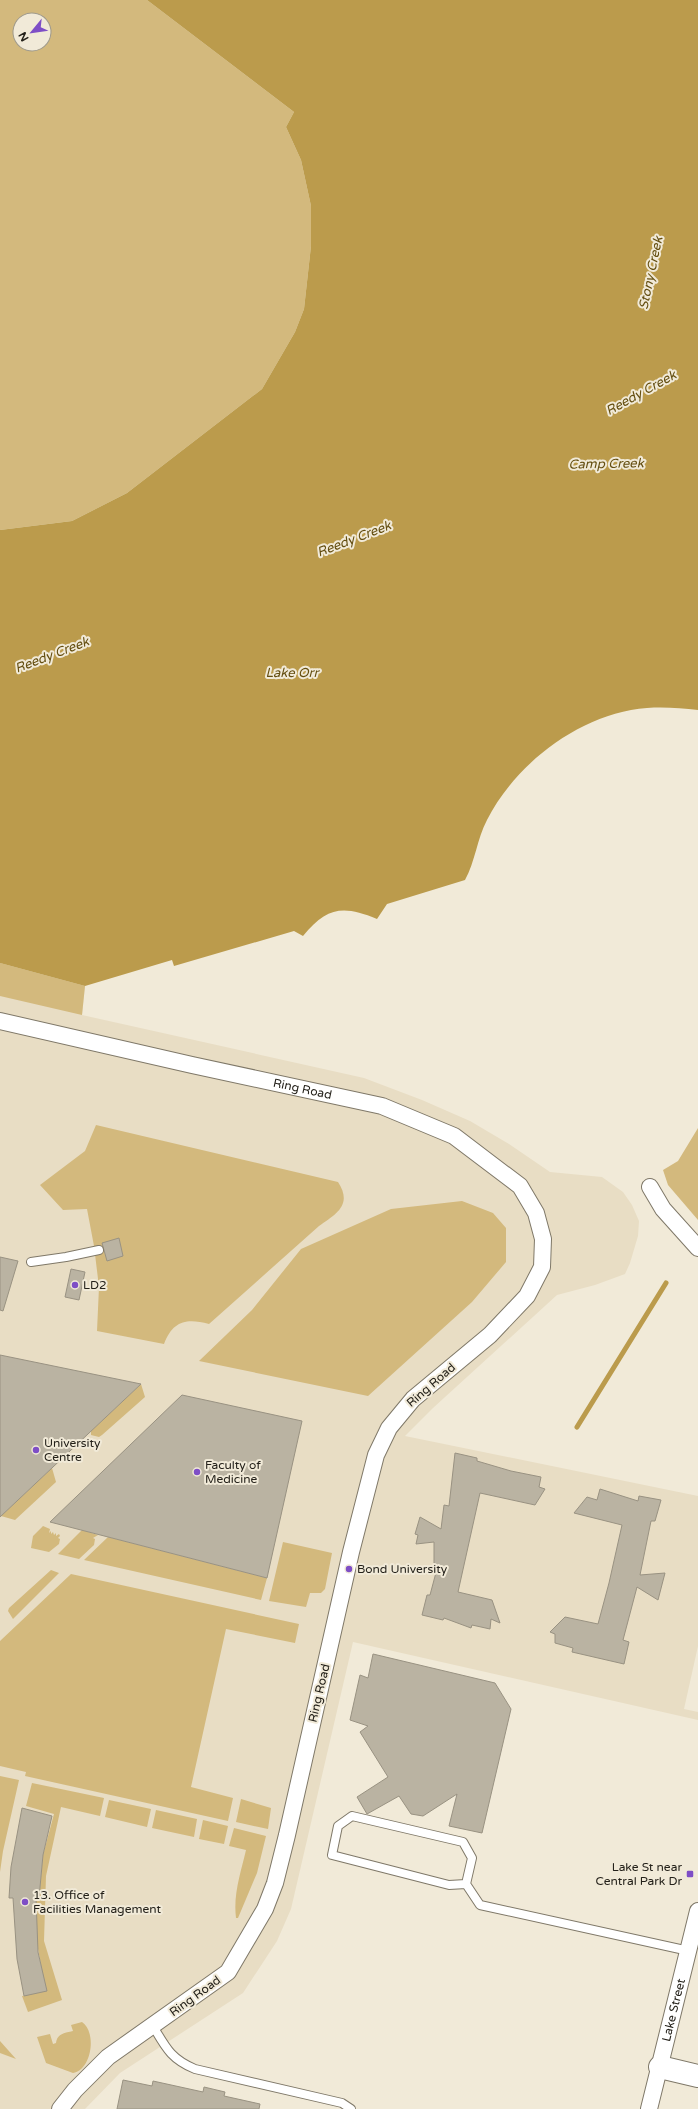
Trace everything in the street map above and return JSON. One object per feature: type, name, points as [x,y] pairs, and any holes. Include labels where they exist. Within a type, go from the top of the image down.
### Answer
[{"type":"street","name":"Ring Road","points":[[0,1021],[192,1066],[382,1106],[454,1136],[520,1186],[536,1213],[543,1239],[542,1267],[527,1296],[490,1335],[413,1398],[400,1413],[383,1440],[369,1479],[287,1835],[275,1883],[265,1909],[228,1972],[108,2057],[75,2090],[60,2109]]},
{"type":"street","points":[[650,1187],[663,1209],[698,1248]]},
{"type":"street","name":"Lake Street","points":[[649,2109],[698,1911]]},
{"type":"street","points":[[660,2067],[698,2076]]},
{"type":"lane","points":[[31,1262],[99,1250]]},
{"type":"lane","points":[[466,1884],[449,1884],[332,1856],[338,1826],[352,1816],[463,1842],[472,1858],[466,1884],[480,1905],[689,1951]]},
{"type":"lane","points":[[153,2026],[170,2055],[180,2063],[195,2069],[342,2103],[350,2109]]},
{"type":"shaded area","points":[[0,0],[147,0],[294,112],[286,127],[301,160],[311,206],[311,246],[304,309],[295,332],[262,389],[127,493],[72,521],[0,530]]},
{"type":"shaded area","name":"Bond University","points":[[0,963],[85,986],[82,1015],[364,1078],[422,1100],[470,1121],[509,1144],[550,1172],[602,1177],[623,1192],[632,1205],[639,1221],[638,1236],[625,1274],[595,1285],[557,1295],[433,1408],[405,1436],[698,1496],[698,1646],[684,1709],[698,1712],[698,1720],[353,1642],[291,1909],[277,1941],[243,1993],[120,2073],[85,2109],[0,2109]]},
{"type":"shaded area","points":[[0,963],[85,986],[82,1015],[0,996]]},
{"type":"shaded area","points":[[96,1125],[338,1182],[344,1197],[343,1203],[336,1213],[319,1226],[209,1324],[194,1321],[181,1323],[172,1330],[164,1344],[97,1331],[99,1287],[94,1246],[87,1209],[63,1210],[40,1185],[85,1151]]},
{"type":"shaded area","points":[[698,1128],[698,1220],[668,1185],[663,1170],[678,1161]]},
{"type":"shaded area","points":[[462,1201],[493,1213],[506,1228],[506,1262],[472,1302],[368,1396],[199,1361],[252,1310],[301,1249],[391,1209]]},
{"type":"shaded area","points":[[141,1384],[145,1397],[102,1435],[99,1437],[91,1435],[91,1431]]},
{"type":"shaded area","points":[[52,1468],[56,1482],[15,1520],[1,1516]]},
{"type":"shaded area","points":[[43,1526],[50,1529],[49,1533],[51,1531],[51,1534],[53,1532],[54,1535],[56,1533],[56,1536],[59,1534],[60,1536],[58,1538],[60,1539],[59,1544],[49,1552],[31,1548],[33,1536]]},
{"type":"shaded area","points":[[82,1530],[98,1535],[93,1538],[95,1539],[94,1545],[79,1559],[58,1554]]},
{"type":"shaded area","points":[[108,1537],[267,1578],[261,1600],[84,1560]]},
{"type":"shaded area","points":[[283,1542],[332,1553],[325,1589],[321,1593],[310,1593],[306,1607],[269,1601]]},
{"type":"shaded area","points":[[51,1570],[59,1573],[13,1619],[8,1611],[9,1608]]},
{"type":"shaded area","points":[[71,1574],[299,1624],[295,1643],[226,1629],[191,1787],[233,1798],[228,1821],[25,1776],[26,1772],[0,1766],[0,1641]]},
{"type":"shaded area","points":[[0,1776],[19,1780],[3,1851],[0,1872]]},
{"type":"shaded area","points":[[32,1783],[104,1798],[100,1816],[61,1807],[46,1876],[44,1941],[62,2000],[28,2012],[22,1996],[25,1996],[42,1971],[29,1898],[39,1898],[43,1855],[54,1814],[26,1806]]},
{"type":"shaded area","points":[[241,1799],[271,1808],[268,1829],[236,1822]]},
{"type":"shaded area","points":[[109,1800],[151,1809],[147,1827],[105,1817]]},
{"type":"shaded area","points":[[156,1810],[197,1819],[194,1837],[152,1828]]},
{"type":"shaded area","points":[[203,1820],[228,1826],[224,1844],[199,1839]]},
{"type":"shaded area","points":[[234,1828],[266,1836],[257,1873],[238,1918],[236,1918],[235,1909],[236,1900],[246,1850],[229,1846]]},
{"type":"shaded area","points":[[82,2022],[87,2027],[91,2042],[85,2065],[73,2073],[46,2063],[37,2037],[50,2034],[53,2044],[56,2043],[59,2036],[73,2031],[71,2025]]},
{"type":"shaded area","points":[[0,2041],[16,2059],[0,2053]]},
{"type":"water","name":"Lake Orr","points":[[147,0],[698,0],[698,710],[647,708],[622,712],[598,720],[553,744],[515,779],[499,799],[484,827],[465,880],[387,904],[377,919],[354,912],[336,911],[320,919],[303,936],[294,931],[174,966],[172,960],[85,986],[0,963],[0,530],[72,521],[127,493],[262,389],[295,332],[304,309],[311,246],[311,206],[301,160],[286,127],[294,112]]},
{"type":"building","points":[[119,1238],[123,1256],[107,1261],[102,1243]]},
{"type":"building","points":[[0,1257],[18,1261],[3,1311],[0,1310]]},
{"type":"building","name":"LD2","points":[[71,1269],[85,1272],[79,1300],[65,1297]]},
{"type":"building","name":"University Centre","points":[[0,1355],[141,1384],[0,1517]]},
{"type":"building","name":"Faculty of Medicine","points":[[182,1395],[302,1421],[267,1578],[50,1522]]},
{"type":"building","points":[[455,1453],[477,1458],[477,1461],[511,1471],[541,1477],[539,1487],[545,1489],[535,1505],[480,1493],[458,1592],[492,1600],[500,1623],[491,1619],[490,1629],[472,1625],[471,1628],[444,1618],[443,1620],[422,1615],[427,1595],[430,1595],[438,1565],[434,1563],[434,1542],[416,1544],[418,1535],[415,1534],[420,1517],[441,1529],[444,1505],[449,1506]]},
{"type":"building","points":[[600,1489],[638,1501],[639,1496],[661,1500],[655,1521],[651,1521],[640,1575],[665,1573],[658,1600],[637,1587],[623,1640],[629,1642],[624,1664],[572,1652],[573,1648],[555,1643],[555,1634],[550,1632],[565,1617],[598,1624],[622,1525],[574,1513],[587,1497],[597,1500]]},
{"type":"building","points":[[373,1654],[495,1683],[511,1709],[482,1833],[449,1826],[457,1794],[423,1816],[411,1814],[399,1796],[367,1814],[357,1797],[388,1777],[360,1732],[368,1726],[350,1720],[360,1675],[368,1678]]},
{"type":"building","name":"13. Office of Facilities Management","points":[[22,1808],[52,1816],[43,1855],[39,1898],[36,1898],[38,1952],[47,1991],[24,1996],[17,1959],[13,1898],[9,1898],[11,1867]]},
{"type":"building","points":[[123,2080],[152,2086],[153,2081],[203,2092],[204,2087],[225,2092],[224,2096],[260,2104],[259,2109],[117,2109]]},
{"type":"waterway","points":[[577,1427],[666,1283]]},
{"type":"place","name":"LD2","points":[[75,1285]]},
{"type":"place","name":"University Centre","points":[[36,1450]]},
{"type":"place","name":"Faculty of Medicine","points":[[197,1472]]},
{"type":"place","name":"Bond University","points":[[349,1569]]},
{"type":"place","name":"Lake St near Central Park Dr","points":[[690,1874]]},
{"type":"place","name":"13. Office of Facilities Management","points":[[25,1902]]},
{"type":"water label","name":"Stony Creek","points":[[651,273]]},
{"type":"water label","name":"Reedy Creek","points":[[641,393]]},
{"type":"water label","name":"Camp Creek","points":[[606,464]]},
{"type":"water label","name":"Reedy Creek","points":[[354,539]]},
{"type":"water label","name":"Reedy Creek","points":[[52,655]]}]
